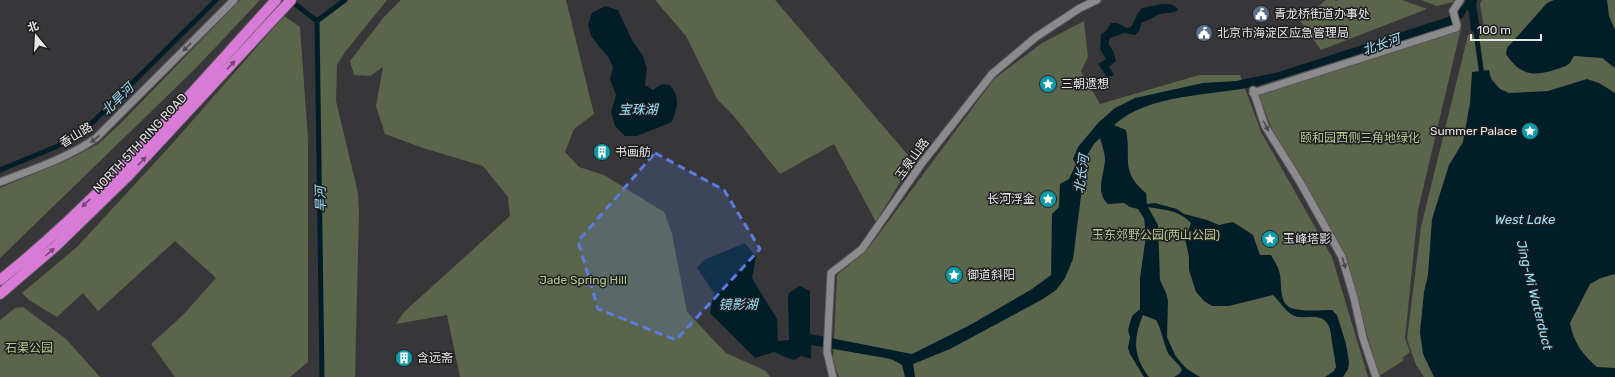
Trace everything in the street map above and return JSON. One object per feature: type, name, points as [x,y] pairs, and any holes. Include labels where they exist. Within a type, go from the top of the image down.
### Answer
[{"type":"highway","name":"NORTH 5TH RING ROAD","points":[[0,280],[88,202],[276,0]]},
{"type":"highway","name":"NORTH 5TH RING ROAD","points":[[1,293],[56,246],[127,177],[291,0]]},
{"type":"street","name":"香山路","points":[[0,182],[63,156],[86,145],[96,138],[234,0]]},
{"type":"street","name":"玉泉山路","points":[[833,377],[827,352],[832,273],[862,249],[922,163],[992,74],[1036,37],[1080,8],[1097,0]]},
{"type":"street","points":[[1376,377],[1363,338],[1354,298],[1342,257],[1300,182],[1265,126],[1253,91],[1456,28],[1457,25],[1453,11],[1460,0]]},
{"type":"highlighted area","points":[[655,153],[724,190],[760,249],[676,340],[598,309],[578,241]]},
{"type":"green space","points":[[240,0],[260,0],[195,69],[0,258],[0,188],[74,157],[98,144],[120,124]]},
{"type":"green space","points":[[345,0],[387,0],[345,52],[337,65],[336,101],[358,193],[359,212],[355,377],[322,377],[317,21]]},
{"type":"green space","name":"Jade Spring Hill","points":[[401,0],[566,0],[594,114],[574,129],[565,152],[579,167],[604,175],[664,212],[672,234],[687,312],[726,353],[766,371],[770,377],[460,377],[447,315],[396,324],[404,312],[510,216],[508,197],[483,166],[423,148],[385,134],[376,106],[383,67],[370,76],[354,75],[350,61],[384,17]]},
{"type":"green space","points":[[655,0],[775,0],[913,161],[876,222],[834,144],[780,174],[733,115],[717,99],[686,36]]},
{"type":"green space","points":[[1326,0],[1402,0],[1427,9],[1321,50],[1300,21]]},
{"type":"green space","points":[[1421,0],[1454,0],[1453,2],[1437,6]]},
{"type":"green space","name":"West Lake","points":[[1482,0],[1615,0],[1615,377],[1424,377],[1416,365],[1407,339],[1421,227],[1468,35],[1485,34],[1480,4]]},
{"type":"green space","points":[[284,16],[300,27],[308,140],[308,362],[290,377],[175,377],[151,344],[183,315],[216,278],[175,241],[98,311],[83,293],[57,317],[29,300],[22,293],[77,247],[172,144]]},
{"type":"green space","name":"玉东郊野公园(两山公园)","points":[[1084,21],[1088,57],[1081,71],[1100,104],[1199,75],[1240,75],[1261,132],[1332,257],[1368,377],[839,377],[833,360],[837,275],[867,250],[994,79],[1042,43]]},
{"type":"green space","name":"颐和园西侧三角地绿化","points":[[1461,28],[1418,210],[1405,338],[1410,352],[1402,358],[1404,360],[1379,376],[1344,254],[1273,131],[1258,95]]},
{"type":"green space","name":"石渠公园","points":[[23,307],[66,339],[100,377],[0,377],[0,320],[15,308]]},
{"type":"water","points":[[1466,0],[1477,0],[1476,5],[1480,29],[1471,31],[1469,12],[1467,10],[1463,17],[1453,25],[1257,86],[1163,101],[1128,115],[1114,125],[1126,130],[1129,171],[1132,178],[1146,193],[1147,204],[1155,203],[1177,209],[1184,214],[1219,225],[1233,222],[1253,235],[1260,255],[1271,255],[1279,269],[1283,298],[1287,306],[1301,310],[1332,310],[1337,315],[1346,344],[1349,362],[1348,369],[1343,377],[1325,377],[1334,371],[1336,367],[1330,329],[1323,319],[1318,317],[1302,317],[1291,314],[1273,295],[1229,306],[1212,306],[1204,301],[1196,292],[1189,270],[1189,257],[1185,239],[1191,223],[1182,215],[1177,213],[1148,207],[1158,225],[1160,280],[1168,301],[1167,337],[1175,355],[1182,364],[1200,377],[1174,377],[1182,370],[1168,353],[1156,320],[1143,315],[1137,332],[1136,347],[1140,362],[1149,377],[1144,377],[1130,354],[1128,348],[1130,337],[1128,330],[1132,316],[1140,309],[1140,278],[1146,236],[1144,218],[1138,209],[1130,207],[1124,203],[1108,204],[1104,199],[1101,184],[1105,157],[1100,138],[1094,144],[1086,157],[1073,259],[1065,278],[1056,290],[1043,299],[950,349],[913,364],[915,377],[905,377],[902,365],[891,359],[811,345],[811,359],[801,356],[794,360],[774,352],[755,358],[710,313],[714,293],[697,268],[704,260],[745,243],[756,257],[752,278],[777,319],[778,341],[789,340],[788,297],[789,293],[800,286],[810,291],[810,334],[912,354],[970,325],[1032,289],[1051,275],[1052,214],[1059,207],[1060,184],[1069,179],[1076,164],[1073,159],[1078,147],[1099,122],[1115,108],[1135,98],[1203,83],[1236,81],[1279,72],[1448,17],[1463,6]]},
{"type":"water","points":[[1554,0],[1607,0],[1609,16],[1615,30],[1615,68],[1602,58],[1574,56],[1570,63],[1566,66],[1546,72],[1533,73],[1521,70],[1511,61],[1506,54],[1507,48],[1547,3]]},
{"type":"water","points":[[1162,4],[1173,5],[1178,10],[1163,13],[1142,22],[1139,31],[1135,35],[1124,33],[1110,38],[1109,44],[1116,61],[1109,67],[1114,75],[1107,77],[1098,64],[1106,59],[1100,49],[1101,34],[1106,31],[1111,23],[1117,23],[1127,28],[1131,27],[1142,8]]},
{"type":"water","name":"宝珠湖","points":[[605,6],[618,10],[632,40],[643,56],[647,69],[645,85],[653,90],[662,84],[670,85],[676,94],[677,103],[672,122],[637,136],[625,136],[615,126],[611,112],[616,95],[610,79],[613,68],[609,58],[591,36],[588,24],[592,13]]},
{"type":"water","name":"West Lake","points":[[1489,70],[1492,80],[1500,89],[1509,93],[1548,91],[1587,79],[1599,83],[1615,93],[1615,274],[1601,278],[1590,284],[1570,323],[1576,342],[1587,358],[1597,367],[1615,368],[1615,377],[1434,377],[1423,354],[1420,332],[1424,292],[1428,275],[1432,219],[1449,165],[1463,142],[1470,103],[1472,72]]},
{"type":"waterway","name":"北旱河","points":[[0,170],[58,146],[85,130],[216,0]]},
{"type":"waterway","name":"北旱河","points":[[290,0],[317,21]]},
{"type":"waterway","name":"北旱河","points":[[317,21],[345,0]]},
{"type":"waterway","name":"旱河","points":[[317,21],[322,377]]},
{"type":"waterway","name":"Jing-Mi Waterduct","points":[[1475,25],[1482,76]]},
{"type":"place","name":"青龙桥街道办事处","points":[[1261,14]]},
{"type":"place","name":"北京市海淀区应急管理局","points":[[1204,33]]},
{"type":"place","name":"三朝遗想","points":[[1048,84]]},
{"type":"place","name":"Summer Palace","points":[[1530,131]]},
{"type":"place","name":"书画舫","points":[[602,152]]},
{"type":"place","name":"长河浮金","points":[[1048,199]]},
{"type":"place","name":"玉峰塔影","points":[[1270,239]]},
{"type":"place","name":"御道斜阳","points":[[954,275]]},
{"type":"place","name":"含远斋","points":[[404,358]]},
{"type":"water label","name":"北长河","points":[[1381,44]]},
{"type":"water label","name":"北长河","points":[[1081,174]]},
{"type":"water label","name":"镜影湖","points":[[738,304]]}]
